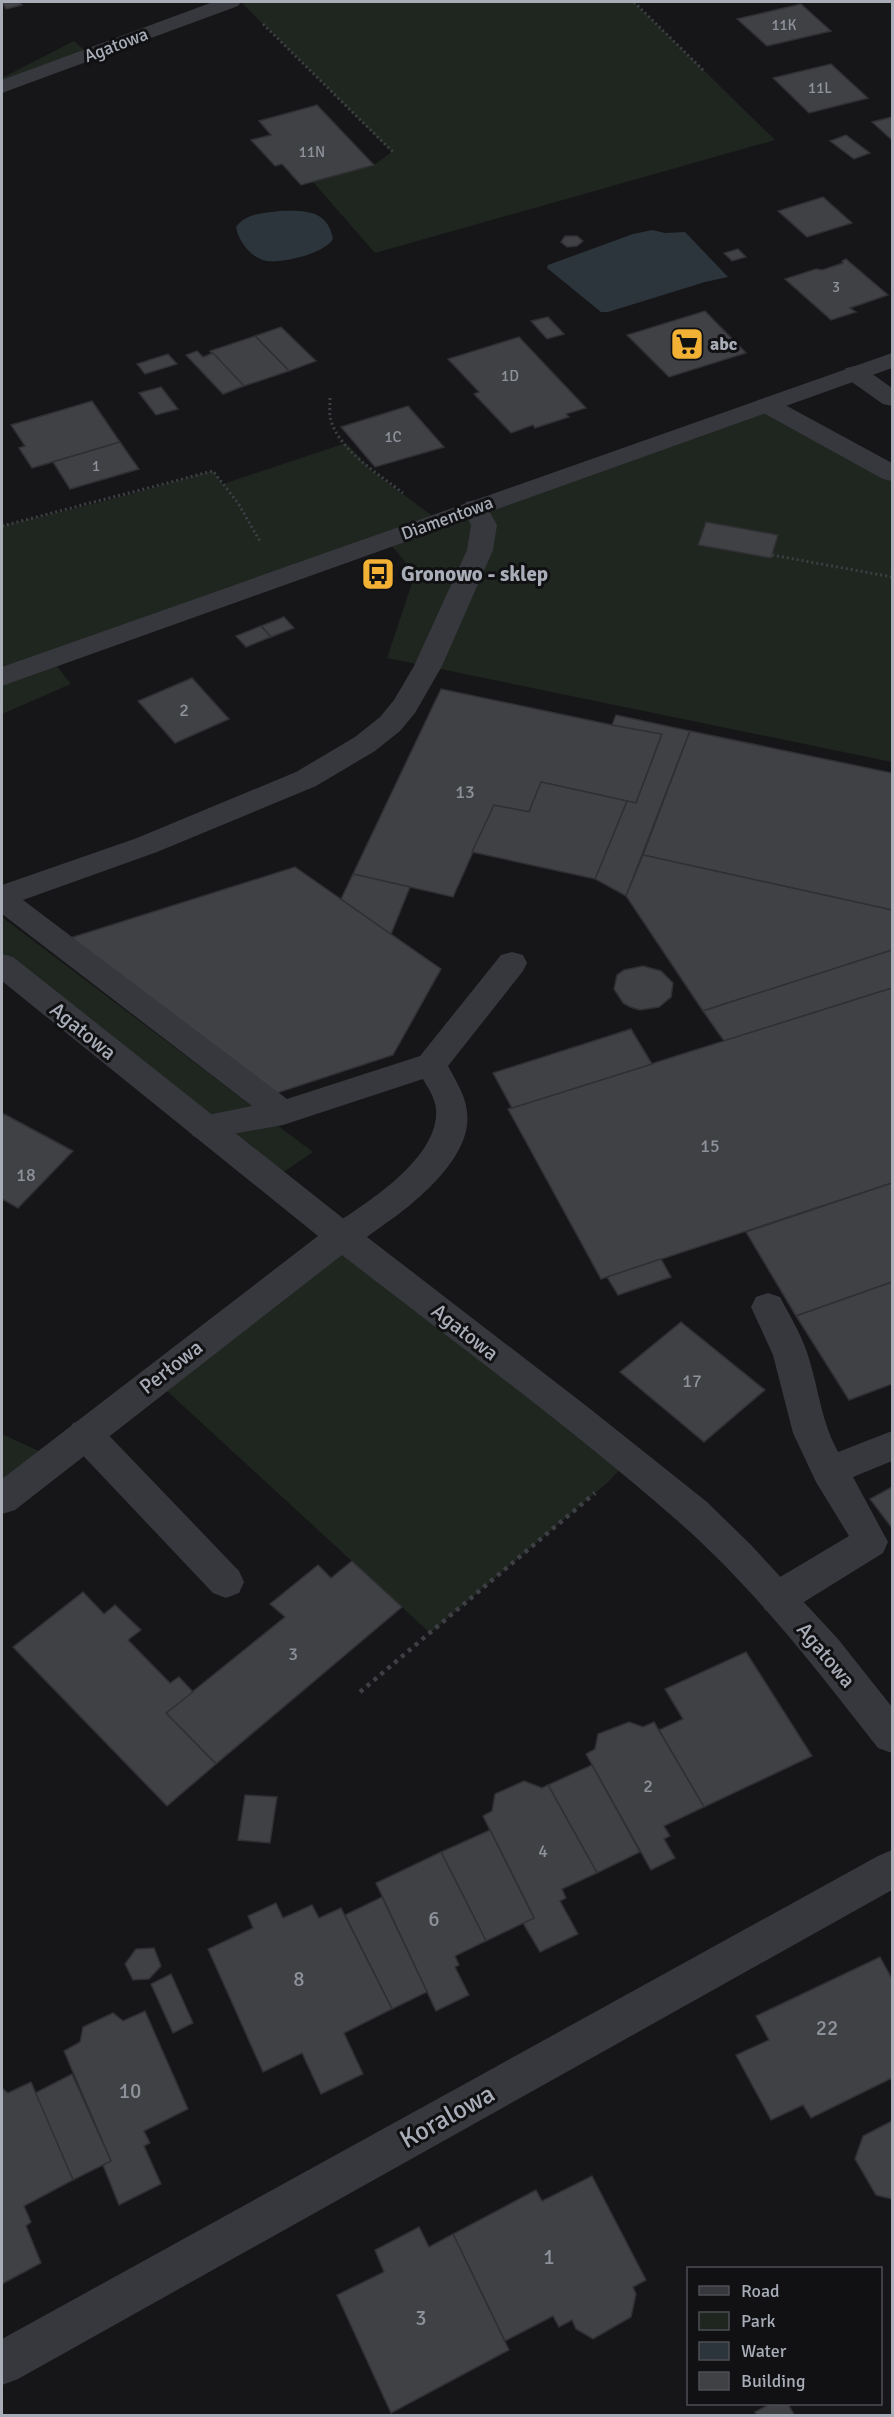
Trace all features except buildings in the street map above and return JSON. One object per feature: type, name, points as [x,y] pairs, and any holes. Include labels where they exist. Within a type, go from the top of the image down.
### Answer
[{"type":"street","name":"Agatowa","points":[[2,87],[231,2]]},
{"type":"street","name":"Diamentowa","points":[[2,677],[892,360]]},
{"type":"street","points":[[855,373],[892,399]]},
{"type":"street","points":[[767,405],[892,473]]},
{"type":"street","points":[[2,898],[147,845],[306,779],[364,744],[390,724],[405,706],[428,666],[480,550],[484,525],[475,508]]},
{"type":"street","points":[[2,898],[283,1113]]},
{"type":"street","points":[[204,1127],[283,1113],[431,1064],[512,963]]},
{"type":"street","name":"Agatowa","points":[[2,965],[694,1513],[778,1598],[825,1651],[892,1736]]},
{"type":"street","name":"Perłowa","points":[[2,1499],[342,1236],[369,1219],[401,1194],[427,1169],[448,1137],[452,1110],[431,1064]]},
{"type":"street","points":[[768,1307],[782,1332],[792,1360],[811,1431],[830,1472],[856,1511],[870,1542],[778,1598]]},
{"type":"street","points":[[85,1434],[226,1582]]},
{"type":"street","points":[[830,1472],[892,1446]]},
{"type":"street","name":"Koralowa","points":[[2,2363],[892,1869]]},
{"type":"path","points":[[634,2],[704,71]]},
{"type":"path","points":[[257,18],[393,152]]},
{"type":"path","points":[[330,398],[330,421],[359,458],[439,521]]},
{"type":"path","points":[[2,526],[213,471],[238,503],[260,540],[277,579]]},
{"type":"path","points":[[772,555],[892,577]]},
{"type":"path","points":[[360,1692],[523,1556],[608,1482],[629,1460]]},
{"type":"green space","points":[[241,2],[634,2],[775,140],[375,253],[313,182],[374,165],[392,152]]},
{"type":"green space","points":[[74,41],[90,55],[2,87],[2,78]]},
{"type":"green space","points":[[767,405],[892,473],[892,762],[387,658],[415,574],[387,540],[52,660],[71,684],[2,714],[2,526],[213,471],[223,484],[346,443],[371,470],[439,521]]},
{"type":"green space","points":[[2,917],[313,1152],[272,1180],[2,965]]},
{"type":"green space","points":[[342,1236],[629,1460],[608,1482],[430,1633],[155,1380]]},
{"type":"green space","points":[[2,1434],[54,1458],[2,1499]]},
{"type":"water","points":[[280,211],[306,212],[321,217],[330,229],[333,239],[321,249],[293,259],[261,260],[243,243],[236,227],[250,216]]},
{"type":"water","points":[[652,230],[665,233],[685,232],[728,277],[608,312],[601,312],[547,268],[548,265],[633,234]]},
{"type":"place","name":"abc","points":[[687,344]]},
{"type":"place","name":"Gronowo - sklep","points":[[378,574]]}]
